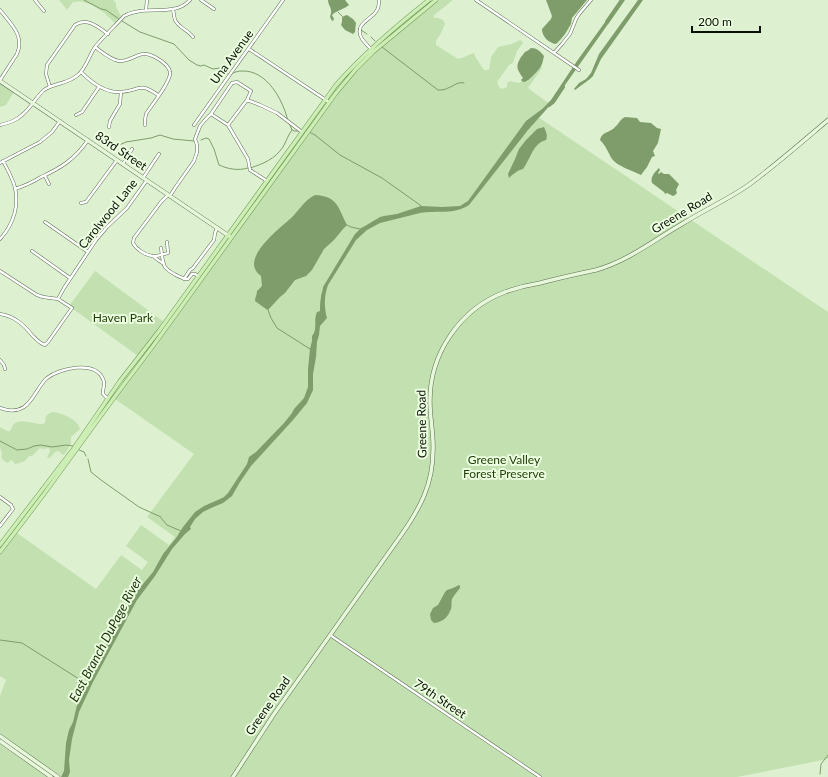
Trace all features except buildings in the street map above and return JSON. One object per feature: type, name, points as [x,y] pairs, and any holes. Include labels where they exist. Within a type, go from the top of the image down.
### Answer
[{"type":"main road","points":[[109,401],[164,331],[349,71],[398,25],[429,0]]},
{"type":"main road","points":[[372,50],[404,27],[436,0]]},
{"type":"main road","points":[[0,549],[109,401],[198,276],[230,237],[302,132],[327,101]]},
{"type":"street","points":[[35,0],[44,11]]},
{"type":"street","points":[[146,10],[147,0]]},
{"type":"street","points":[[0,125],[11,122],[20,117],[44,90],[70,81],[81,72],[95,48],[124,16],[130,12],[146,10],[173,10],[181,8],[190,0]]},
{"type":"street","points":[[201,0],[214,9]]},
{"type":"street","name":"Una Avenue","points":[[194,125],[284,0]]},
{"type":"street","points":[[372,50],[362,38],[360,33],[364,22],[377,10],[379,0]]},
{"type":"street","points":[[476,0],[579,70]]},
{"type":"street","points":[[554,53],[570,34],[579,14],[591,0]]},
{"type":"street","points":[[0,10],[15,30],[20,42],[18,52],[0,80]]},
{"type":"street","points":[[173,10],[175,20],[193,37]]},
{"type":"street","points":[[50,87],[46,74],[47,65],[74,26],[80,23],[88,22],[108,34]]},
{"type":"street","points":[[95,48],[116,61],[124,61],[147,54],[154,56],[165,63],[168,67],[170,77],[146,114],[145,124]]},
{"type":"street","points":[[249,49],[327,101]]},
{"type":"street","points":[[81,72],[90,80],[109,91],[121,92],[143,87],[148,88],[158,95]]},
{"type":"street","name":"83rd Street","points":[[0,80],[230,237]]},
{"type":"street","points":[[164,264],[153,256],[134,246],[133,241],[160,202],[169,196],[194,161],[197,152],[195,139],[200,126],[211,114],[232,83],[237,82],[251,91],[247,100],[228,125]]},
{"type":"street","points":[[76,115],[82,112],[99,86]]},
{"type":"street","points":[[109,127],[110,121],[120,104],[121,92]]},
{"type":"street","points":[[247,100],[277,113],[302,132]]},
{"type":"street","points":[[211,114],[228,125],[248,159],[250,170],[267,181]]},
{"type":"street","name":"Greene Road","points":[[233,777],[274,714],[413,518],[424,496],[430,478],[433,454],[430,403],[432,378],[442,349],[462,320],[481,305],[503,293],[518,288],[596,270],[621,261],[682,223],[750,184],[828,120]]},
{"type":"street","points":[[0,163],[40,142],[52,132],[60,121]]},
{"type":"street","points":[[15,189],[45,176],[69,162],[88,140]]},
{"type":"street","points":[[123,164],[132,150]]},
{"type":"street","points":[[143,178],[159,154]]},
{"type":"street","points":[[81,203],[86,202],[117,160]]},
{"type":"street","points":[[0,240],[9,228],[14,215],[16,202],[15,189],[12,179],[3,161]]},
{"type":"street","points":[[45,176],[49,184]]},
{"type":"street","name":"Carolwood Lane","points":[[58,299],[70,278],[101,234],[127,208],[147,180]]},
{"type":"street","points":[[45,222],[88,252]]},
{"type":"street","points":[[184,279],[214,240],[214,233],[217,228]]},
{"type":"street","points":[[153,256],[168,253],[166,242]]},
{"type":"street","points":[[160,248],[164,266],[168,270],[184,279],[188,279],[192,274],[198,276]]},
{"type":"street","points":[[32,251],[70,278]]},
{"type":"street","points":[[0,271],[37,295],[58,299],[72,308],[48,342],[45,344],[42,344],[37,340],[24,325],[17,320],[0,314]]},
{"type":"street","points":[[0,360],[5,369]]},
{"type":"street","points":[[0,408],[11,411],[22,408],[28,403],[46,379],[59,372],[80,368],[93,370],[101,375],[104,382],[102,394],[109,401]]},
{"type":"street","points":[[0,497],[12,506],[13,509],[0,526]]},
{"type":"street","name":"79th Street","points":[[330,635],[540,777]]},
{"type":"street","points":[[0,736],[58,777]]},
{"type":"street","points":[[0,741],[51,777]]},
{"type":"green space","points":[[59,0],[113,0],[116,3],[116,7],[121,16],[115,23],[92,5],[81,2],[73,2],[67,10]]},
{"type":"green space","name":"Greene Valley Forest Preserve","points":[[439,0],[453,0],[433,16],[443,20],[445,24],[436,45],[458,59],[474,53],[484,70],[489,70],[491,57],[498,47],[512,44],[520,40],[523,42],[517,51],[513,63],[509,65],[497,82],[499,87],[502,89],[507,87],[507,83],[510,81],[519,83],[522,81],[526,82],[541,66],[542,68],[528,88],[548,103],[535,115],[828,312],[828,759],[737,777],[62,777],[0,734],[0,696],[6,680],[0,676],[0,555],[17,533],[96,589],[121,555],[142,570],[148,562],[126,546],[141,525],[169,545],[175,537],[147,517],[194,454],[115,399],[329,105],[358,68],[377,50]]},
{"type":"green space","points":[[0,83],[14,92],[6,105],[0,107]]},
{"type":"green space","name":"Haven Park","points":[[95,271],[164,322],[138,356],[69,306]]},
{"type":"green space","points":[[53,412],[73,419],[79,425],[80,429],[71,437],[71,444],[63,455],[58,451],[55,452],[50,458],[47,457],[50,451],[49,448],[40,448],[32,456],[29,456],[21,463],[15,464],[12,460],[7,463],[3,460],[1,457],[2,454],[0,447],[0,427],[10,431],[16,422],[20,421],[42,424],[45,423],[46,416]]},
{"type":"green space","points":[[0,744],[47,777],[0,777]]},
{"type":"shaded area","points":[[328,0],[345,0],[349,5],[332,15],[334,19],[333,21],[330,17],[331,10]]},
{"type":"shaded area","points":[[546,0],[587,0],[572,18],[571,24],[565,34],[556,44],[546,39],[542,32],[542,29],[552,16]]},
{"type":"shaded area","points":[[621,0],[625,0],[553,102],[528,130],[469,205],[457,210],[420,213],[380,223],[367,230],[356,240],[328,285],[325,302],[327,318],[320,326],[313,374],[313,390],[307,403],[251,466],[232,496],[223,503],[203,512],[195,519],[190,527],[191,529],[172,549],[155,576],[137,600],[93,682],[79,712],[72,739],[69,760],[70,772],[68,777],[61,777],[64,771],[66,743],[77,705],[103,650],[133,596],[153,572],[163,554],[195,512],[224,497],[228,493],[247,464],[249,457],[256,452],[284,423],[304,398],[308,387],[308,369],[312,336],[315,330],[316,315],[317,312],[320,311],[320,301],[323,287],[355,234],[361,228],[380,217],[397,214],[421,206],[460,206],[468,201],[526,121],[551,100]]},
{"type":"shaded area","points":[[638,0],[643,0],[601,59],[593,76],[575,90],[574,89],[579,83],[586,79],[591,73],[599,54]]},
{"type":"shaded area","points":[[347,15],[356,23],[355,32],[353,34],[345,30],[341,25],[342,18]]},
{"type":"shaded area","points":[[531,48],[538,50],[544,56],[540,68],[533,76],[524,82],[521,80],[523,78],[517,66],[521,57]]},
{"type":"shaded area","points":[[625,117],[637,118],[640,122],[651,123],[657,128],[661,129],[658,143],[653,151],[655,156],[652,157],[641,175],[614,162],[600,140],[602,135],[613,129]]},
{"type":"shaded area","points":[[544,127],[547,135],[546,140],[535,148],[523,169],[519,170],[509,178],[508,174],[519,149],[537,129]]},
{"type":"shaded area","points":[[659,168],[659,174],[661,172],[664,174],[669,174],[679,184],[675,195],[665,194],[652,183],[652,177]]},
{"type":"shaded area","points":[[315,195],[333,200],[339,208],[347,225],[324,249],[312,270],[306,276],[295,280],[285,293],[268,310],[255,301],[257,291],[262,286],[261,276],[255,269],[254,262],[257,254],[270,237],[311,197]]},
{"type":"shaded area","points":[[459,585],[460,588],[452,599],[451,608],[445,619],[434,623],[431,620],[430,614],[433,608],[438,605],[447,590]]},
{"type":"waterway","points":[[84,0],[106,10],[119,19]]},
{"type":"waterway","name":"East Branch DuPage River","points":[[607,22],[622,0]]},
{"type":"waterway","points":[[338,12],[343,17]]},
{"type":"waterway","points":[[122,21],[140,32],[174,44],[189,60],[197,65],[204,65],[213,69],[220,68],[224,73],[228,74]]},
{"type":"waterway","points":[[361,30],[367,34]]},
{"type":"waterway","points":[[371,37],[375,41]]},
{"type":"waterway","points":[[382,47],[438,90],[446,89],[458,83],[464,83]]},
{"type":"waterway","points":[[233,73],[241,71],[251,72],[259,75],[266,81],[278,96],[288,121]]},
{"type":"waterway","name":"East Branch DuPage River","points":[[549,105],[553,102],[563,87]]},
{"type":"waterway","points":[[290,125],[292,130]]},
{"type":"waterway","points":[[250,168],[264,163],[276,155],[283,147],[292,130]]},
{"type":"waterway","points":[[293,130],[299,131]]},
{"type":"waterway","points":[[309,132],[340,155],[382,178],[421,206]]},
{"type":"waterway","points":[[110,149],[126,142],[160,135],[173,139],[194,141]]},
{"type":"waterway","points":[[201,140],[206,138],[209,139],[219,165],[233,169],[248,168]]},
{"type":"waterway","points":[[347,225],[360,229]]},
{"type":"waterway","points":[[268,310],[277,328],[310,349]]},
{"type":"waterway","points":[[0,441],[17,450],[41,445],[52,447],[66,445],[73,446]]},
{"type":"waterway","points":[[79,450],[84,452],[86,456]]},
{"type":"waterway","points":[[88,459],[91,472],[101,480],[139,507],[161,517]]},
{"type":"waterway","points":[[161,518],[167,525],[181,531]]},
{"type":"waterway","points":[[0,640],[22,643],[87,684]]},
{"type":"waterway","points":[[820,774],[821,764],[828,755]]}]
